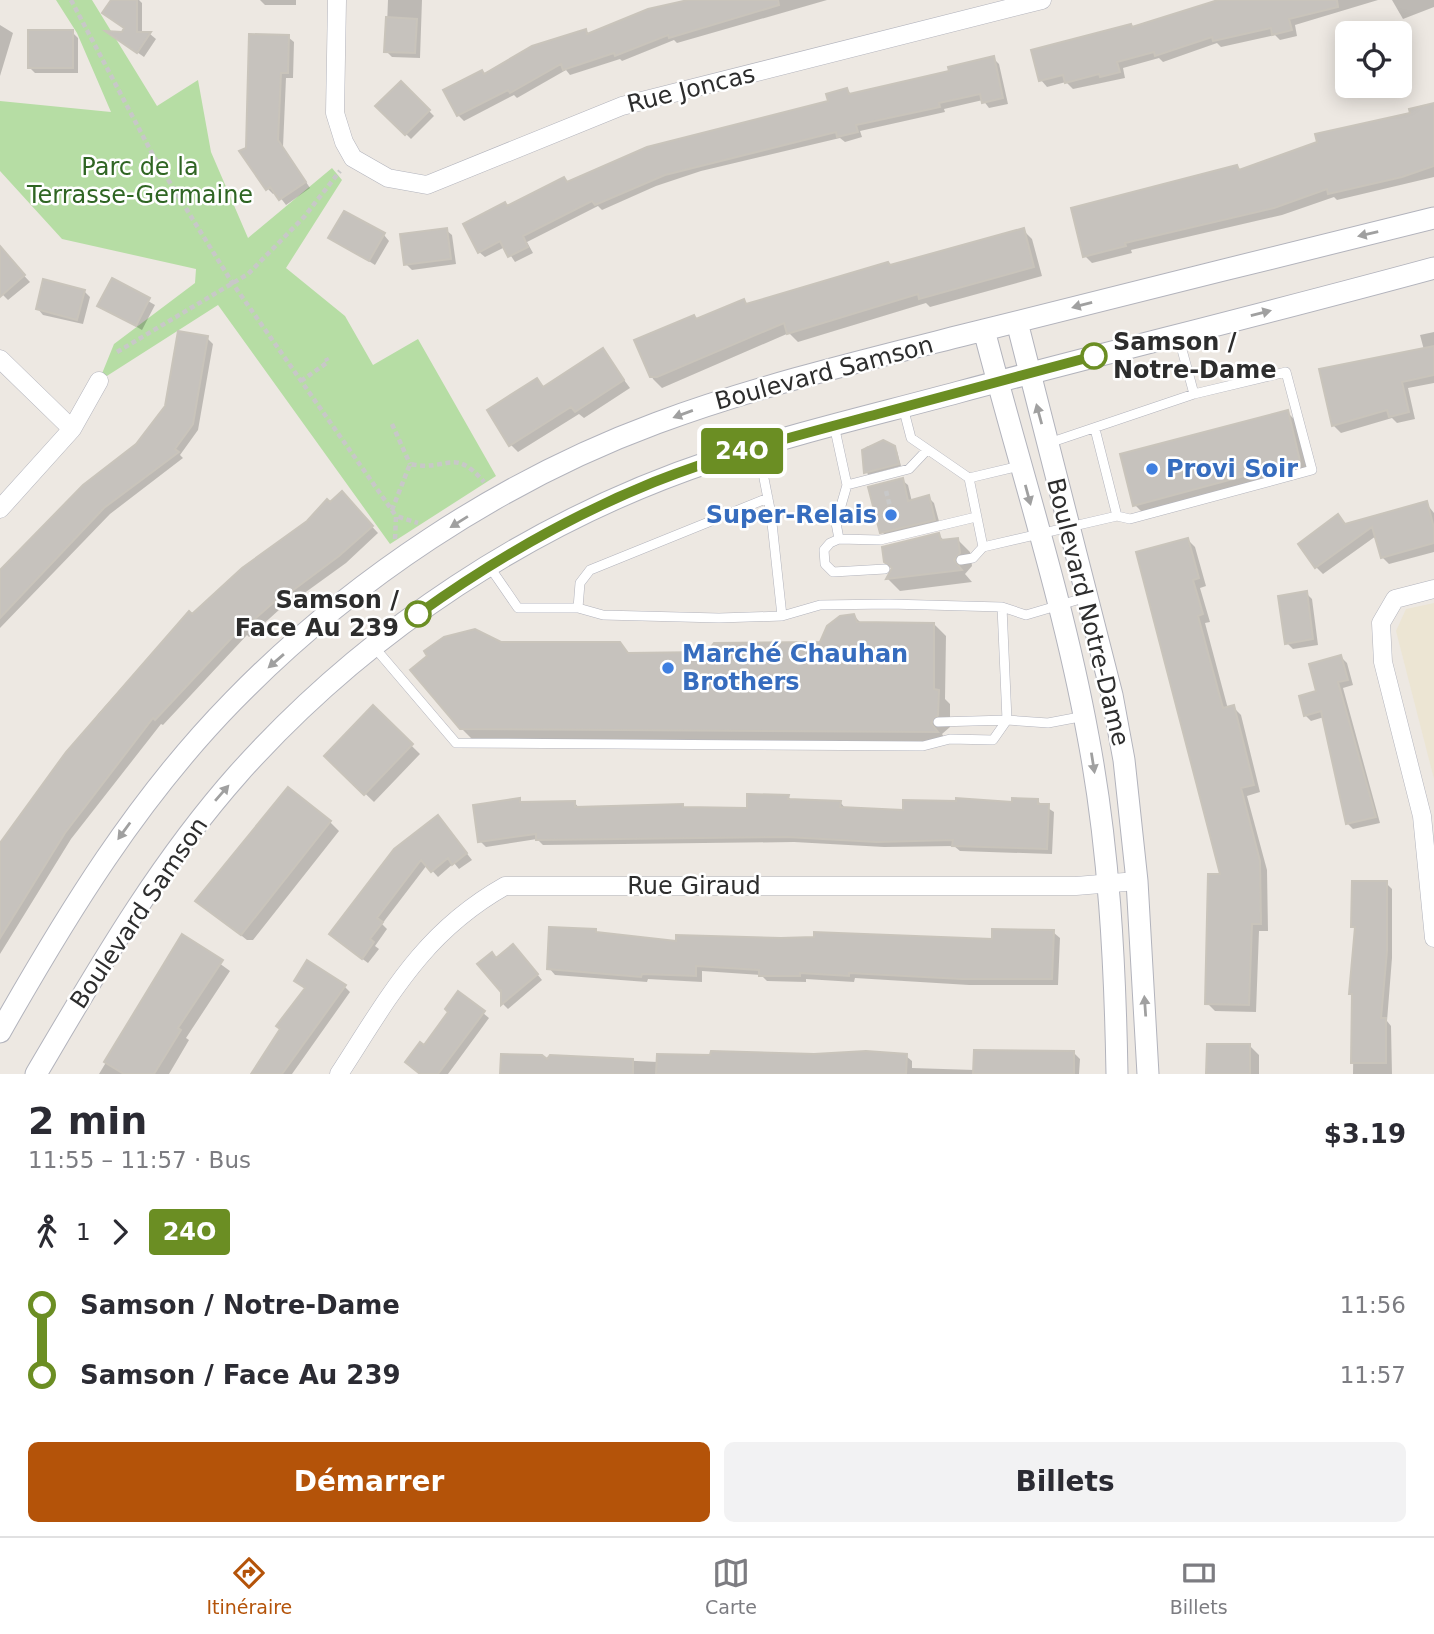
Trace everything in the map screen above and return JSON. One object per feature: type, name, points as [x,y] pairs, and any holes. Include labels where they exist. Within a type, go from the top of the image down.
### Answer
[{"type":"street","points":[[337,0],[335,113],[346,165]]},
{"type":"street","name":"Rue Joncas","points":[[346,165],[427,186],[622,106],[1014,4],[1042,0]]},
{"type":"street","name":"Boulevard Samson","points":[[0,1032],[96,870],[134,817],[189,750],[269,667],[405,557],[514,489],[641,429],[765,387],[1434,218]]},
{"type":"street","name":"Boulevard Samson","points":[[36,1074],[127,922],[197,823],[240,772],[298,712],[374,647],[489,566],[569,521],[628,494],[757,447],[1434,268]]},
{"type":"street","name":"Boulevard Notre-Dame","points":[[1017,322],[1112,695],[1124,760],[1137,881],[1148,1074]]},
{"type":"street","name":"Boulevard Notre-Dame","points":[[984,330],[1085,716],[1108,886],[1117,1074]]},
{"type":"street","points":[[0,359],[72,429]]},
{"type":"street","points":[[0,509],[72,429],[99,381]]},
{"type":"street","points":[[1434,589],[1395,599],[1381,623],[1383,662],[1422,816],[1434,938]]},
{"type":"street","name":"Rue Giraud","points":[[339,1074],[413,961],[469,906],[505,886],[1108,886],[1137,881]]},
{"type":"lane","points":[[1178,334],[1194,394]]},
{"type":"lane","points":[[961,560],[972,558],[983,547],[1117,516],[1130,519],[1312,470],[1286,372],[1194,394],[1112,419],[1095,429],[1047,443]]},
{"type":"lane","points":[[903,407],[911,439],[969,478],[983,547]]},
{"type":"lane","points":[[834,425],[847,485],[836,523],[839,539]]},
{"type":"lane","points":[[1095,429],[1117,516]]},
{"type":"lane","points":[[757,447],[768,498],[782,616]]},
{"type":"lane","points":[[847,485],[909,469],[927,450]]},
{"type":"lane","points":[[969,478],[1020,466]]},
{"type":"lane","points":[[578,608],[580,583],[590,570],[768,498]]},
{"type":"lane","points":[[885,569],[833,572],[825,564],[824,550],[830,542],[839,539],[880,540],[976,517]]},
{"type":"lane","points":[[489,566],[517,608],[578,608],[624,616],[782,616],[820,605],[1002,607],[1026,615],[1087,597]]},
{"type":"lane","points":[[374,647],[456,743],[923,746],[950,739],[993,740],[1007,720],[1002,607]]},
{"type":"lane","points":[[938,722],[1007,720],[1048,723],[1085,716]]},
{"type":"path","points":[[71,0],[154,157],[233,284],[394,513],[422,525]]},
{"type":"path","points":[[117,352],[233,284],[271,253],[346,165]]},
{"type":"path","points":[[301,381],[328,362],[326,358]]},
{"type":"path","points":[[391,424],[410,464],[394,513],[395,543]]},
{"type":"path","points":[[410,464],[428,467],[451,461],[465,463],[487,485]]},
{"type":"shaded area","points":[[1434,603],[1434,779],[1396,631],[1406,609]]},
{"type":"green space","name":"Parc de la Terrasse-Germaine","points":[[56,0],[92,0],[157,106],[198,80],[211,152],[248,238],[332,168],[342,180],[286,268],[345,316],[373,365],[418,339],[496,476],[390,544],[218,305],[99,381],[114,344],[195,283],[196,269],[62,239],[0,171],[0,101],[111,112],[77,33]]},
{"type":"building","points":[[111,0],[137,0],[137,32],[151,32],[137,53],[105,31],[122,32],[124,28],[102,13]]},
{"type":"building","points":[[688,0],[778,0],[779,5],[669,38],[668,35],[615,56],[614,53],[563,70],[561,64],[510,93],[508,90],[457,116],[443,90],[482,70],[484,74],[532,46],[586,29],[587,34],[648,9]]},
{"type":"building","points":[[1218,0],[1337,0],[1338,7],[1289,19],[1292,30],[1272,35],[1271,28],[1213,41],[1212,37],[1155,56],[1154,52],[1117,62],[1120,72],[1100,77],[1099,74],[1065,83],[1063,75],[1039,81],[1031,50],[1131,24],[1132,27]]},
{"type":"building","points":[[386,17],[417,19],[415,53],[384,52]]},
{"type":"building","points":[[28,30],[73,30],[73,68],[28,68]]},
{"type":"building","points":[[249,34],[289,35],[288,73],[281,73],[278,140],[306,182],[279,200],[270,187],[266,190],[239,151],[246,148]]},
{"type":"building","points":[[994,56],[1003,98],[982,103],[980,94],[939,103],[940,107],[856,125],[858,132],[837,137],[836,132],[665,175],[595,205],[592,201],[523,236],[528,247],[508,257],[500,241],[478,253],[463,224],[505,202],[507,206],[564,177],[567,182],[647,147],[828,101],[826,94],[847,88],[849,94],[949,71],[948,67]]},
{"type":"building","points":[[401,81],[430,110],[405,135],[375,106]]},
{"type":"building","points":[[1434,103],[1434,166],[1402,177],[1328,194],[1327,189],[1274,208],[1125,243],[1126,246],[1083,257],[1071,208],[1237,165],[1239,170],[1317,142],[1315,134],[1410,113],[1409,109]]},
{"type":"building","points":[[344,211],[385,233],[369,261],[328,238]]},
{"type":"building","points":[[447,228],[451,259],[404,265],[400,234]]},
{"type":"building","points":[[1024,228],[1034,267],[919,299],[918,294],[787,334],[784,323],[657,377],[650,377],[634,340],[694,315],[696,319],[744,299],[746,304],[888,262],[890,265]]},
{"type":"building","points":[[0,246],[25,275],[0,297]]},
{"type":"building","points":[[112,278],[150,298],[136,326],[97,306]]},
{"type":"building","points":[[43,279],[85,290],[77,320],[36,309]]},
{"type":"building","points":[[178,331],[208,336],[193,424],[175,449],[179,452],[104,508],[0,618],[0,570],[83,485],[136,444],[165,406]]},
{"type":"building","points":[[1434,346],[1434,375],[1402,382],[1409,412],[1389,417],[1387,410],[1332,426],[1319,369]]},
{"type":"building","points":[[603,348],[624,380],[575,412],[571,407],[509,446],[487,410],[537,378],[543,387]]},
{"type":"building","points":[[1288,410],[1300,461],[1133,506],[1120,454]]},
{"type":"building","points":[[883,440],[895,446],[899,464],[864,473],[862,450]]},
{"type":"building","points":[[903,478],[908,501],[929,495],[935,520],[880,533],[868,487]]},
{"type":"building","points":[[342,491],[373,526],[339,556],[284,597],[282,595],[241,631],[240,629],[155,720],[153,718],[65,833],[0,938],[0,843],[66,752],[189,611],[192,614],[242,568],[307,521],[327,499],[330,502]]},
{"type":"building","points":[[1427,501],[1434,528],[1434,543],[1381,558],[1372,527],[1315,568],[1298,544],[1338,514],[1345,524]]},
{"type":"building","points":[[939,533],[941,540],[958,538],[960,553],[954,560],[962,570],[886,579],[892,568],[884,562],[882,547]]},
{"type":"building","points":[[1188,538],[1199,578],[1193,580],[1203,614],[1198,616],[1223,708],[1234,705],[1254,785],[1241,788],[1260,861],[1261,924],[1252,924],[1249,1005],[1205,1004],[1208,874],[1220,874],[1136,552]]},
{"type":"building","points":[[1307,591],[1313,639],[1285,644],[1278,596]]},
{"type":"building","points":[[854,614],[857,622],[934,623],[934,689],[939,690],[938,715],[931,723],[938,732],[460,729],[410,670],[427,656],[424,651],[444,637],[475,629],[501,642],[620,642],[628,653],[707,652],[714,643],[820,642],[827,626],[840,616]]},
{"type":"building","points":[[1341,655],[1348,680],[1338,682],[1376,817],[1346,824],[1321,711],[1304,716],[1299,696],[1316,691],[1309,664]]},
{"type":"building","points":[[373,705],[413,744],[364,795],[324,756]]},
{"type":"building","points":[[288,787],[331,821],[241,935],[195,901]]},
{"type":"building","points":[[747,794],[789,795],[788,799],[841,801],[840,807],[903,810],[903,800],[956,801],[956,798],[1012,802],[1012,798],[1038,799],[1038,804],[1049,804],[1047,849],[952,846],[953,840],[877,842],[787,837],[536,840],[536,834],[478,842],[473,805],[520,798],[520,802],[575,801],[575,807],[683,804],[683,807],[747,808]]},
{"type":"building","points":[[438,815],[467,853],[452,865],[448,858],[431,872],[421,860],[377,918],[383,922],[370,939],[374,942],[362,959],[329,934],[394,849]]},
{"type":"building","points":[[1352,881],[1387,881],[1387,951],[1381,1018],[1386,1018],[1386,1063],[1351,1063],[1352,994],[1349,994],[1355,927],[1351,927]]},
{"type":"building","points":[[549,927],[596,929],[596,932],[676,941],[676,935],[781,938],[814,937],[814,932],[992,939],[992,929],[1054,930],[1052,979],[962,979],[849,973],[849,976],[800,973],[800,976],[759,976],[759,970],[696,966],[696,976],[642,974],[641,977],[547,969]]},
{"type":"building","points":[[182,934],[223,960],[178,1028],[181,1030],[154,1074],[124,1074],[104,1062]]},
{"type":"building","points":[[513,944],[538,974],[501,1005],[501,989],[500,991],[477,964],[492,952],[496,958]]},
{"type":"building","points":[[307,960],[346,985],[282,1074],[251,1074],[280,1029],[276,1026],[305,988],[294,981]]},
{"type":"building","points":[[458,991],[485,1011],[438,1074],[420,1074],[405,1062],[420,1042],[424,1045],[448,1012],[445,1009]]},
{"type":"building","points":[[1207,1044],[1250,1044],[1250,1074],[1206,1074]]},
{"type":"building","points":[[974,1050],[1074,1051],[1074,1074],[973,1074]]},
{"type":"building","points":[[711,1051],[814,1054],[866,1051],[907,1054],[906,1074],[656,1074],[657,1054],[710,1055]]},
{"type":"building","points":[[501,1054],[542,1055],[547,1059],[550,1055],[633,1059],[633,1074],[500,1074]]},
{"type":"bus line","name":"24O","points":[[418,614],[464,582],[569,521],[684,471],[774,442],[1094,356]]},
{"type":"place","name":"Samson / Notre-Dame","points":[[1094,356]]},
{"type":"place","name":"Provi Soir","points":[[1152,469]]},
{"type":"place","name":"Super-Relais","points":[[891,515]]},
{"type":"place","name":"Samson / Face Au 239","points":[[418,614]]},
{"type":"place","name":"Marché Chauhan Brothers","points":[[668,668]]}]
